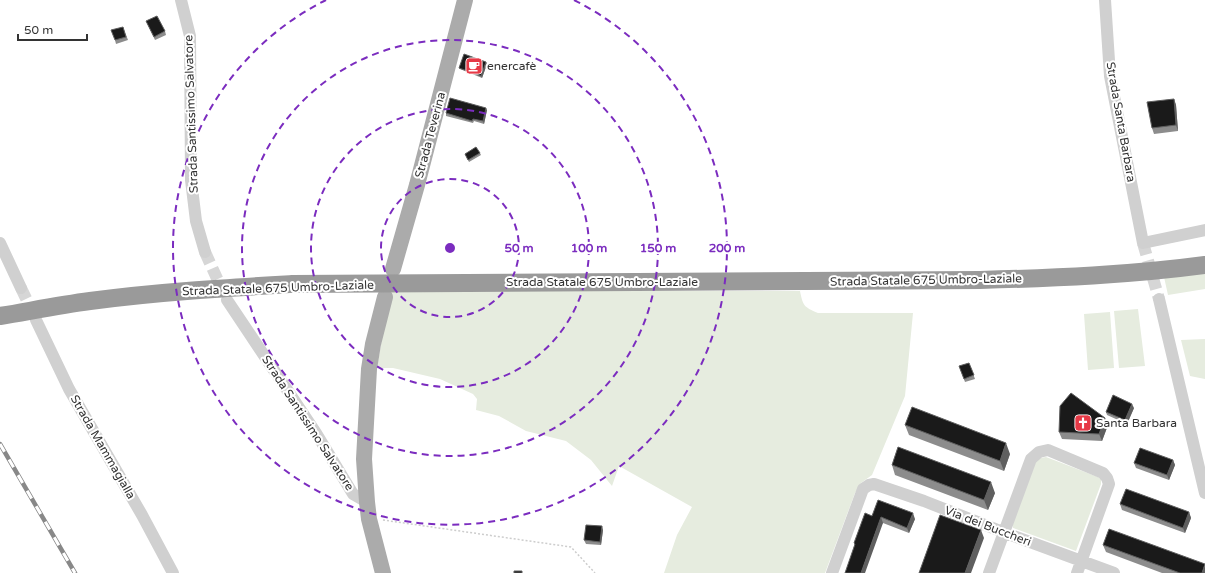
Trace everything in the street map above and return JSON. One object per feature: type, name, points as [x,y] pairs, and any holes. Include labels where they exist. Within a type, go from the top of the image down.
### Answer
[{"type":"highway","name":"Strada Statale 675 Umbro-Laziale","points":[[0,304],[83,290],[142,283],[218,276],[291,272],[979,268],[1058,266],[1122,262],[1205,254]]},
{"type":"highway","name":"Strada Statale 675 Umbro-Laziale","points":[[0,316],[89,301],[218,288],[292,284],[980,280],[1057,278],[1205,265]]},
{"type":"main road","name":"Strada Teverina","points":[[393,269],[465,0]]},
{"type":"main road","points":[[383,573],[369,518],[364,459],[369,369],[373,344],[385,297]]},
{"type":"street","name":"Strada Santissimo Salvatore","points":[[181,0],[190,36],[191,180],[196,221],[205,252]]},
{"type":"street","name":"Strada Santa Barbara","points":[[1105,0],[1110,76],[1143,243],[1205,230]]},
{"type":"street","points":[[0,243],[21,288]]},
{"type":"street","points":[[1159,299],[1205,492]]},
{"type":"street","name":"Strada Santissimo Salvatore","points":[[227,300],[316,433],[353,494],[367,502]]},
{"type":"street","name":"Strada Mammagialla","points":[[36,320],[69,389],[142,514],[173,573]]},
{"type":"street","points":[[989,573],[1031,459],[1039,452],[1048,450],[1103,473],[1107,478],[1108,484],[1077,573]]},
{"type":"street","name":"Via dei Buccheri","points":[[832,573],[863,489],[874,484],[924,501],[1114,573]]},
{"type":"path","points":[[369,518],[572,547],[595,573]]},
{"type":"shaded area","points":[[1205,271],[1205,289],[1168,295],[1164,277]]},
{"type":"shaded area","points":[[390,291],[800,291],[805,305],[818,313],[913,313],[905,396],[872,475],[861,483],[855,493],[825,573],[664,573],[677,535],[692,507],[619,466],[612,486],[591,460],[566,441],[526,431],[499,416],[476,410],[477,399],[473,394],[440,379],[393,368],[377,368]]},
{"type":"shaded area","points":[[1138,309],[1145,366],[1119,368],[1114,311]]},
{"type":"shaded area","points":[[1110,312],[1114,368],[1088,370],[1084,314]]},
{"type":"shaded area","points":[[1205,339],[1205,379],[1190,376],[1181,340]]},
{"type":"shaded area","points":[[1046,457],[1101,479],[1101,484],[1076,551],[1013,528],[1012,523],[1035,461]]},
{"type":"building","points":[[157,16],[165,31],[154,37],[146,21]]},
{"type":"building","points":[[123,27],[126,37],[115,40],[111,30]]},
{"type":"building","points":[[464,54],[486,62],[481,76],[459,68]]},
{"type":"building","points":[[450,98],[486,108],[483,121],[473,119],[472,121],[446,113]]},
{"type":"building","points":[[1174,99],[1176,125],[1152,128],[1147,102]]},
{"type":"building","points":[[476,147],[480,153],[468,160],[465,154]]},
{"type":"building","points":[[969,363],[974,375],[964,379],[959,366]]},
{"type":"building","name":"Santa Barbara","points":[[1071,393],[1105,418],[1099,434],[1059,432],[1060,406]]},
{"type":"building","points":[[1113,395],[1132,404],[1125,420],[1106,412]]},
{"type":"building","points":[[912,407],[1006,443],[1000,461],[905,425]]},
{"type":"building","points":[[898,447],[991,482],[984,500],[892,465]]},
{"type":"building","points":[[1140,448],[1173,460],[1167,475],[1134,463]]},
{"type":"building","points":[[1126,489],[1189,512],[1183,528],[1120,504]]},
{"type":"building","points":[[878,500],[913,513],[907,528],[881,517],[861,573],[845,573],[865,513],[872,516]]},
{"type":"building","points":[[940,515],[981,530],[965,573],[919,573]]},
{"type":"building","points":[[586,525],[602,526],[600,542],[584,540]]},
{"type":"building","points":[[1109,529],[1205,564],[1202,573],[1180,573],[1103,545]]},
{"type":"building","points":[[514,571],[522,571],[522,573],[514,573]]},
{"type":"tunnel","points":[[1143,243],[1159,299]]},
{"type":"tunnel","points":[[205,252],[224,294]]},
{"type":"tunnel","points":[[21,288],[35,317]]},
{"type":"railway","points":[[0,444],[75,573]]},
{"type":"place","name":"enercafè","points":[[474,66]]},
{"type":"place","name":"Santa Barbara","points":[[1083,423]]}]
